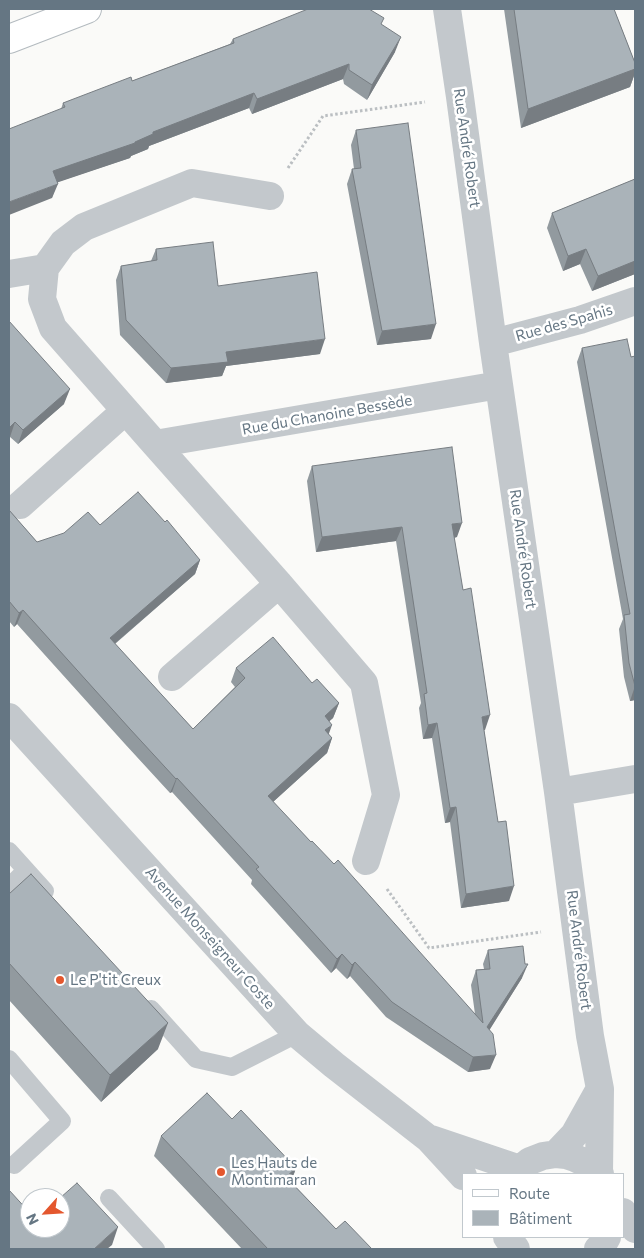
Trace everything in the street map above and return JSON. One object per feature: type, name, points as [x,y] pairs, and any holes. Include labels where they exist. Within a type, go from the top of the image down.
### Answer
[{"type":"street","points":[[9,39],[87,9]]},
{"type":"street","name":"Rue André Robert","points":[[447,9],[577,927],[590,1036],[600,1089],[600,1173]]},
{"type":"street","points":[[270,196],[192,183],[84,227],[63,243],[45,268],[42,299],[53,328],[364,683],[386,795],[366,861]]},
{"type":"street","points":[[9,274],[45,268]]},
{"type":"street","name":"Rue des Spahis","points":[[493,343],[580,320],[635,301]]},
{"type":"street","name":"Rue du Chanoine Bessède","points":[[155,444],[499,385]]},
{"type":"street","points":[[20,506],[125,411]]},
{"type":"street","points":[[172,677],[279,584]]},
{"type":"street","name":"Avenue Monseigneur Coste","points":[[9,717],[297,1034],[429,1139],[462,1175]]},
{"type":"street","points":[[558,792],[635,778]]},
{"type":"street","points":[[556,1154],[574,1134],[600,1089]]},
{"type":"street","name":"Avenue Monseigneur Coste","points":[[429,1139],[517,1172]]},
{"type":"street","points":[[517,1172],[530,1161],[556,1154],[576,1158],[600,1173]]},
{"type":"street","points":[[624,1213],[635,1229]]},
{"type":"street","points":[[598,1249],[606,1238]]},
{"type":"lane","points":[[9,851],[59,906]]},
{"type":"lane","points":[[9,887],[26,870]]},
{"type":"lane","points":[[137,994],[196,1059],[232,1067],[297,1034]]},
{"type":"lane","points":[[9,1059],[62,1121],[14,1165]]},
{"type":"lane","points":[[109,1198],[156,1249]]},
{"type":"path","points":[[270,196],[323,116],[460,97]]},
{"type":"path","points":[[366,861],[429,948],[577,927]]},
{"type":"building","points":[[308,9],[369,9],[384,18],[381,24],[401,37],[372,85],[349,70],[349,64],[257,99],[254,93],[153,132],[153,134],[135,143],[53,171],[58,184],[9,202],[9,129],[65,107],[63,103],[131,77],[132,81],[234,43],[233,39]]},
{"type":"building","points":[[514,9],[614,9],[635,63],[635,69],[528,109]]},
{"type":"building","points":[[408,123],[436,324],[382,331],[352,169],[361,168],[356,130]]},
{"type":"building","points":[[635,179],[635,261],[598,276],[586,249],[568,256],[552,213]]},
{"type":"building","points":[[213,242],[218,286],[317,272],[325,339],[226,352],[228,362],[171,368],[126,320],[121,266],[157,260],[156,249]]},
{"type":"building","points":[[9,321],[70,389],[23,430],[15,422],[9,428]]},
{"type":"building","points":[[627,339],[631,357],[635,356],[635,686],[629,663],[624,615],[630,614],[582,348]]},
{"type":"building","points":[[452,447],[462,523],[452,524],[463,590],[471,588],[490,715],[482,717],[498,822],[506,821],[514,886],[466,894],[456,807],[450,808],[437,723],[428,725],[424,694],[427,693],[402,527],[322,537],[312,466]]},
{"type":"building","points":[[138,492],[165,522],[167,520],[200,560],[110,638],[193,729],[245,678],[236,668],[273,637],[312,683],[317,679],[339,703],[325,716],[332,725],[325,730],[332,738],[268,796],[334,864],[338,860],[483,1023],[476,970],[490,969],[488,950],[523,946],[525,964],[528,964],[487,1027],[493,1034],[496,1055],[473,1057],[392,1002],[355,962],[352,965],[342,954],[337,959],[256,869],[259,867],[130,729],[23,610],[19,613],[9,601],[9,510],[37,542],[64,533],[88,512],[100,525]]},
{"type":"building","points":[[31,874],[168,1023],[110,1075],[9,963],[9,894]]},
{"type":"building","name":"Les Hauts de Montimaran","points":[[207,1093],[232,1119],[241,1110],[296,1168],[286,1177],[336,1229],[345,1221],[372,1249],[268,1249],[161,1136]]},
{"type":"building","points":[[77,1183],[118,1227],[94,1249],[9,1249],[9,1190],[20,1202],[20,1238],[70,1238],[70,1189]]},
{"type":"place","name":"Le P'tit Creux","points":[[60,980]]},
{"type":"place","name":"Les Hauts de Montimaran","points":[[221,1172]]}]
